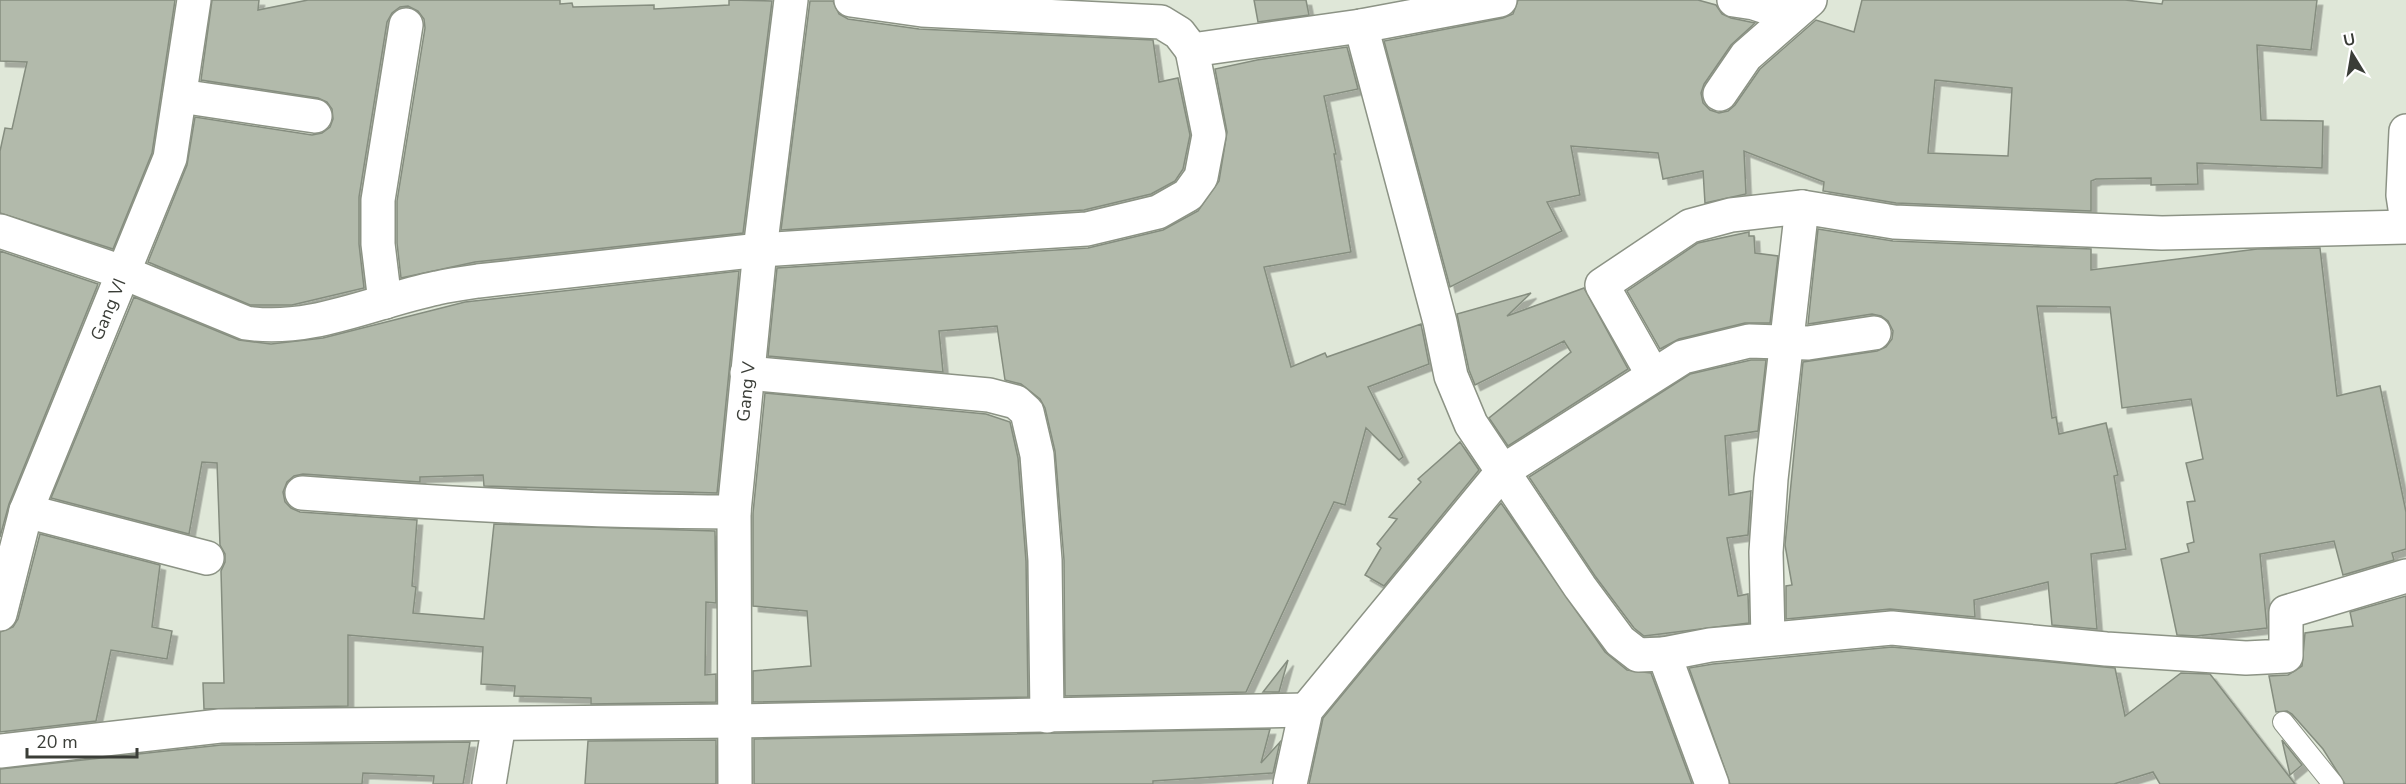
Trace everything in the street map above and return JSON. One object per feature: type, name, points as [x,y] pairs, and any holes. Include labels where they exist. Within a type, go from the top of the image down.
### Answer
[{"type":"street","name":"Gang VI","points":[[0,614],[26,511],[170,158],[194,0]]},
{"type":"street","name":"Gang V","points":[[735,784],[734,512],[760,250],[791,0]]},
{"type":"street","points":[[851,0],[922,10],[1161,22],[1185,42],[1361,26],[1500,0]]},
{"type":"street","points":[[0,231],[122,272],[246,323],[267,326],[323,318],[436,288],[478,281],[760,250],[1087,229],[1158,212],[1188,195],[1202,177],[1209,135],[1172,0]]},
{"type":"street","points":[[1734,0],[1800,8]]},
{"type":"street","points":[[1720,94],[1746,56],[1800,8]]},
{"type":"street","points":[[385,302],[378,244],[378,200],[406,25]]},
{"type":"street","points":[[1361,26],[1455,385],[1471,424],[1620,641],[1638,655],[1664,654],[1676,650],[1768,639],[1892,628],[2106,649],[2246,658],[2286,656],[2286,612],[2406,576]]},
{"type":"street","points":[[180,96],[315,116]]},
{"type":"street","points":[[2405,151],[2403,195],[2406,214]]},
{"type":"street","points":[[1653,375],[1602,285],[1690,226],[1731,215],[1802,207],[1894,222],[2139,232],[2406,227]]},
{"type":"street","points":[[1768,639],[1766,552],[1771,479],[1802,207]]},
{"type":"street","points":[[1290,784],[1306,710],[1503,471],[1683,357],[1749,341],[1808,343],[1874,333]]},
{"type":"street","points":[[747,374],[989,395],[1016,402],[1027,412],[1037,455],[1044,548],[1047,716]]},
{"type":"street","points":[[302,493],[405,501],[640,512],[734,512]]},
{"type":"street","points":[[26,511],[207,558]]},
{"type":"street","points":[[1664,654],[1713,784]]},
{"type":"street","points":[[0,751],[220,726],[734,722],[1306,710]]},
{"type":"street","points":[[489,784],[499,724]]},
{"type":"lane","points":[[2283,722],[2332,784]]},
{"type":"building","points":[[0,0],[175,0],[152,153],[113,249],[0,213],[0,151],[5,128],[12,129],[27,62],[0,61]]},
{"type":"building","points":[[212,0],[259,0],[258,10],[308,0],[560,0],[560,4],[572,3],[573,7],[654,5],[654,9],[729,5],[729,0],[772,1],[743,233],[475,262],[401,278],[397,243],[397,201],[425,28],[424,19],[418,11],[408,6],[400,7],[392,13],[387,22],[359,197],[359,244],[364,288],[292,305],[250,305],[148,262],[187,165],[195,117],[312,135],[322,133],[330,127],[333,119],[332,109],[327,102],[318,98],[201,80]]},
{"type":"building","points":[[1254,0],[1306,0],[1309,15],[1258,22]]},
{"type":"building","points":[[1518,0],[1698,0],[1716,5],[1722,14],[1731,18],[1755,23],[1731,45],[1704,84],[1701,93],[1703,103],[1710,110],[1719,113],[1728,111],[1735,105],[1760,69],[1816,20],[1854,32],[1862,0],[2125,0],[2162,4],[2163,0],[2317,0],[2311,50],[2257,45],[2261,120],[2323,121],[2322,168],[2197,163],[2198,184],[2151,185],[2151,178],[2096,179],[2091,181],[2091,211],[1896,203],[1823,191],[1824,182],[1744,151],[1746,194],[1705,203],[1703,171],[1663,179],[1658,153],[1571,146],[1580,195],[1547,202],[1562,231],[1450,287],[1384,41],[1503,18],[1513,14]],"holes":[[[1935,80],[2012,88],[2008,156],[1928,153]]]},
{"type":"building","points":[[810,1],[833,1],[839,14],[848,19],[919,29],[1153,40],[1159,82],[1178,78],[1190,135],[1183,169],[1175,181],[1151,194],[1084,210],[781,230]]},
{"type":"building","points":[[1347,47],[1358,89],[1324,96],[1336,154],[1334,154],[1351,252],[1264,267],[1291,367],[1325,353],[1327,357],[1421,324],[1429,364],[1368,387],[1403,457],[1399,460],[1366,428],[1345,505],[1334,502],[1246,692],[1065,696],[1064,560],[1055,451],[1045,408],[1040,399],[1021,384],[1005,380],[997,326],[939,331],[943,372],[768,356],[777,268],[1088,248],[1163,230],[1198,211],[1219,181],[1227,132],[1215,69],[1257,60]]},
{"type":"building","points":[[1818,229],[1893,241],[2091,249],[2091,270],[2257,249],[2320,248],[2337,396],[2380,386],[2406,512],[2406,549],[2392,553],[2394,560],[2343,575],[2334,541],[2260,554],[2267,628],[2196,636],[2177,635],[2161,559],[2189,552],[2187,544],[2194,542],[2187,502],[2195,501],[2186,463],[2203,459],[2191,399],[2122,408],[2110,307],[2037,306],[2052,418],[2056,417],[2059,434],[2106,423],[2118,475],[2114,476],[2126,549],[2091,554],[2097,629],[2052,625],[2048,582],[1974,600],[1975,617],[1890,609],[1786,619],[1786,586],[1792,585],[1785,545],[1803,362],[1877,351],[1886,347],[1892,339],[1893,331],[1888,321],[1872,314],[1808,324]]},
{"type":"building","points":[[1749,232],[1749,236],[1754,236],[1755,253],[1778,256],[1770,323],[1745,323],[1679,339],[1660,349],[1627,291],[1698,243]]},
{"type":"building","points":[[0,251],[98,284],[9,504],[0,537]]},
{"type":"building","points":[[739,271],[717,493],[484,486],[483,475],[420,477],[420,482],[303,474],[294,476],[287,482],[283,492],[285,502],[300,512],[417,520],[412,586],[416,587],[413,613],[484,619],[494,524],[715,531],[716,603],[706,602],[705,675],[716,674],[716,702],[591,704],[591,698],[514,696],[515,686],[481,684],[483,647],[348,635],[348,706],[204,709],[203,683],[224,683],[221,571],[225,562],[225,554],[220,545],[217,463],[202,462],[189,534],[51,498],[134,297],[239,340],[271,344],[323,338],[465,302]]},
{"type":"building","points":[[1584,288],[1628,369],[1508,446],[1489,418],[1571,352],[1564,341],[1475,385],[1469,370],[1457,314],[1531,293],[1507,316]]},
{"type":"building","points":[[1751,360],[1766,360],[1758,431],[1725,436],[1729,495],[1751,491],[1748,535],[1727,538],[1738,596],[1748,594],[1749,623],[1644,636],[1634,628],[1595,576],[1529,477],[1690,374]]},
{"type":"building","points":[[765,393],[986,414],[1010,422],[1018,458],[1026,561],[1028,697],[753,702],[753,671],[811,666],[807,611],[753,606],[753,513]]},
{"type":"building","points":[[1460,442],[1479,470],[1384,586],[1365,575],[1381,548],[1377,544],[1397,519],[1389,517],[1421,482],[1418,479]]},
{"type":"building","points":[[1501,503],[1605,652],[1627,670],[1651,673],[1692,784],[1309,784],[1323,718]]},
{"type":"building","points":[[40,534],[160,565],[152,627],[172,631],[167,659],[111,650],[96,721],[0,732],[0,632],[13,627],[18,619]]},
{"type":"building","points":[[2406,596],[2406,784],[2345,784],[2323,749],[2292,714],[2287,711],[2276,712],[2269,676],[2288,675],[2302,666],[2305,633],[2353,626],[2350,612]]},
{"type":"building","points":[[1892,647],[2115,668],[2125,716],[2181,673],[2210,674],[2295,784],[2160,784],[2153,772],[2114,784],[1730,784],[1689,668]]},
{"type":"building","points":[[1288,660],[1279,692],[1263,692]]},
{"type":"building","points":[[1270,729],[1261,763],[1280,742],[1273,773],[1153,781],[1153,784],[754,784],[754,739]]},
{"type":"building","points":[[716,740],[716,784],[585,784],[588,741]]},
{"type":"building","points":[[2282,740],[2302,765],[2290,775]]},
{"type":"building","points":[[470,742],[463,784],[433,784],[434,776],[363,773],[362,784],[0,784],[0,769],[221,745]]}]
